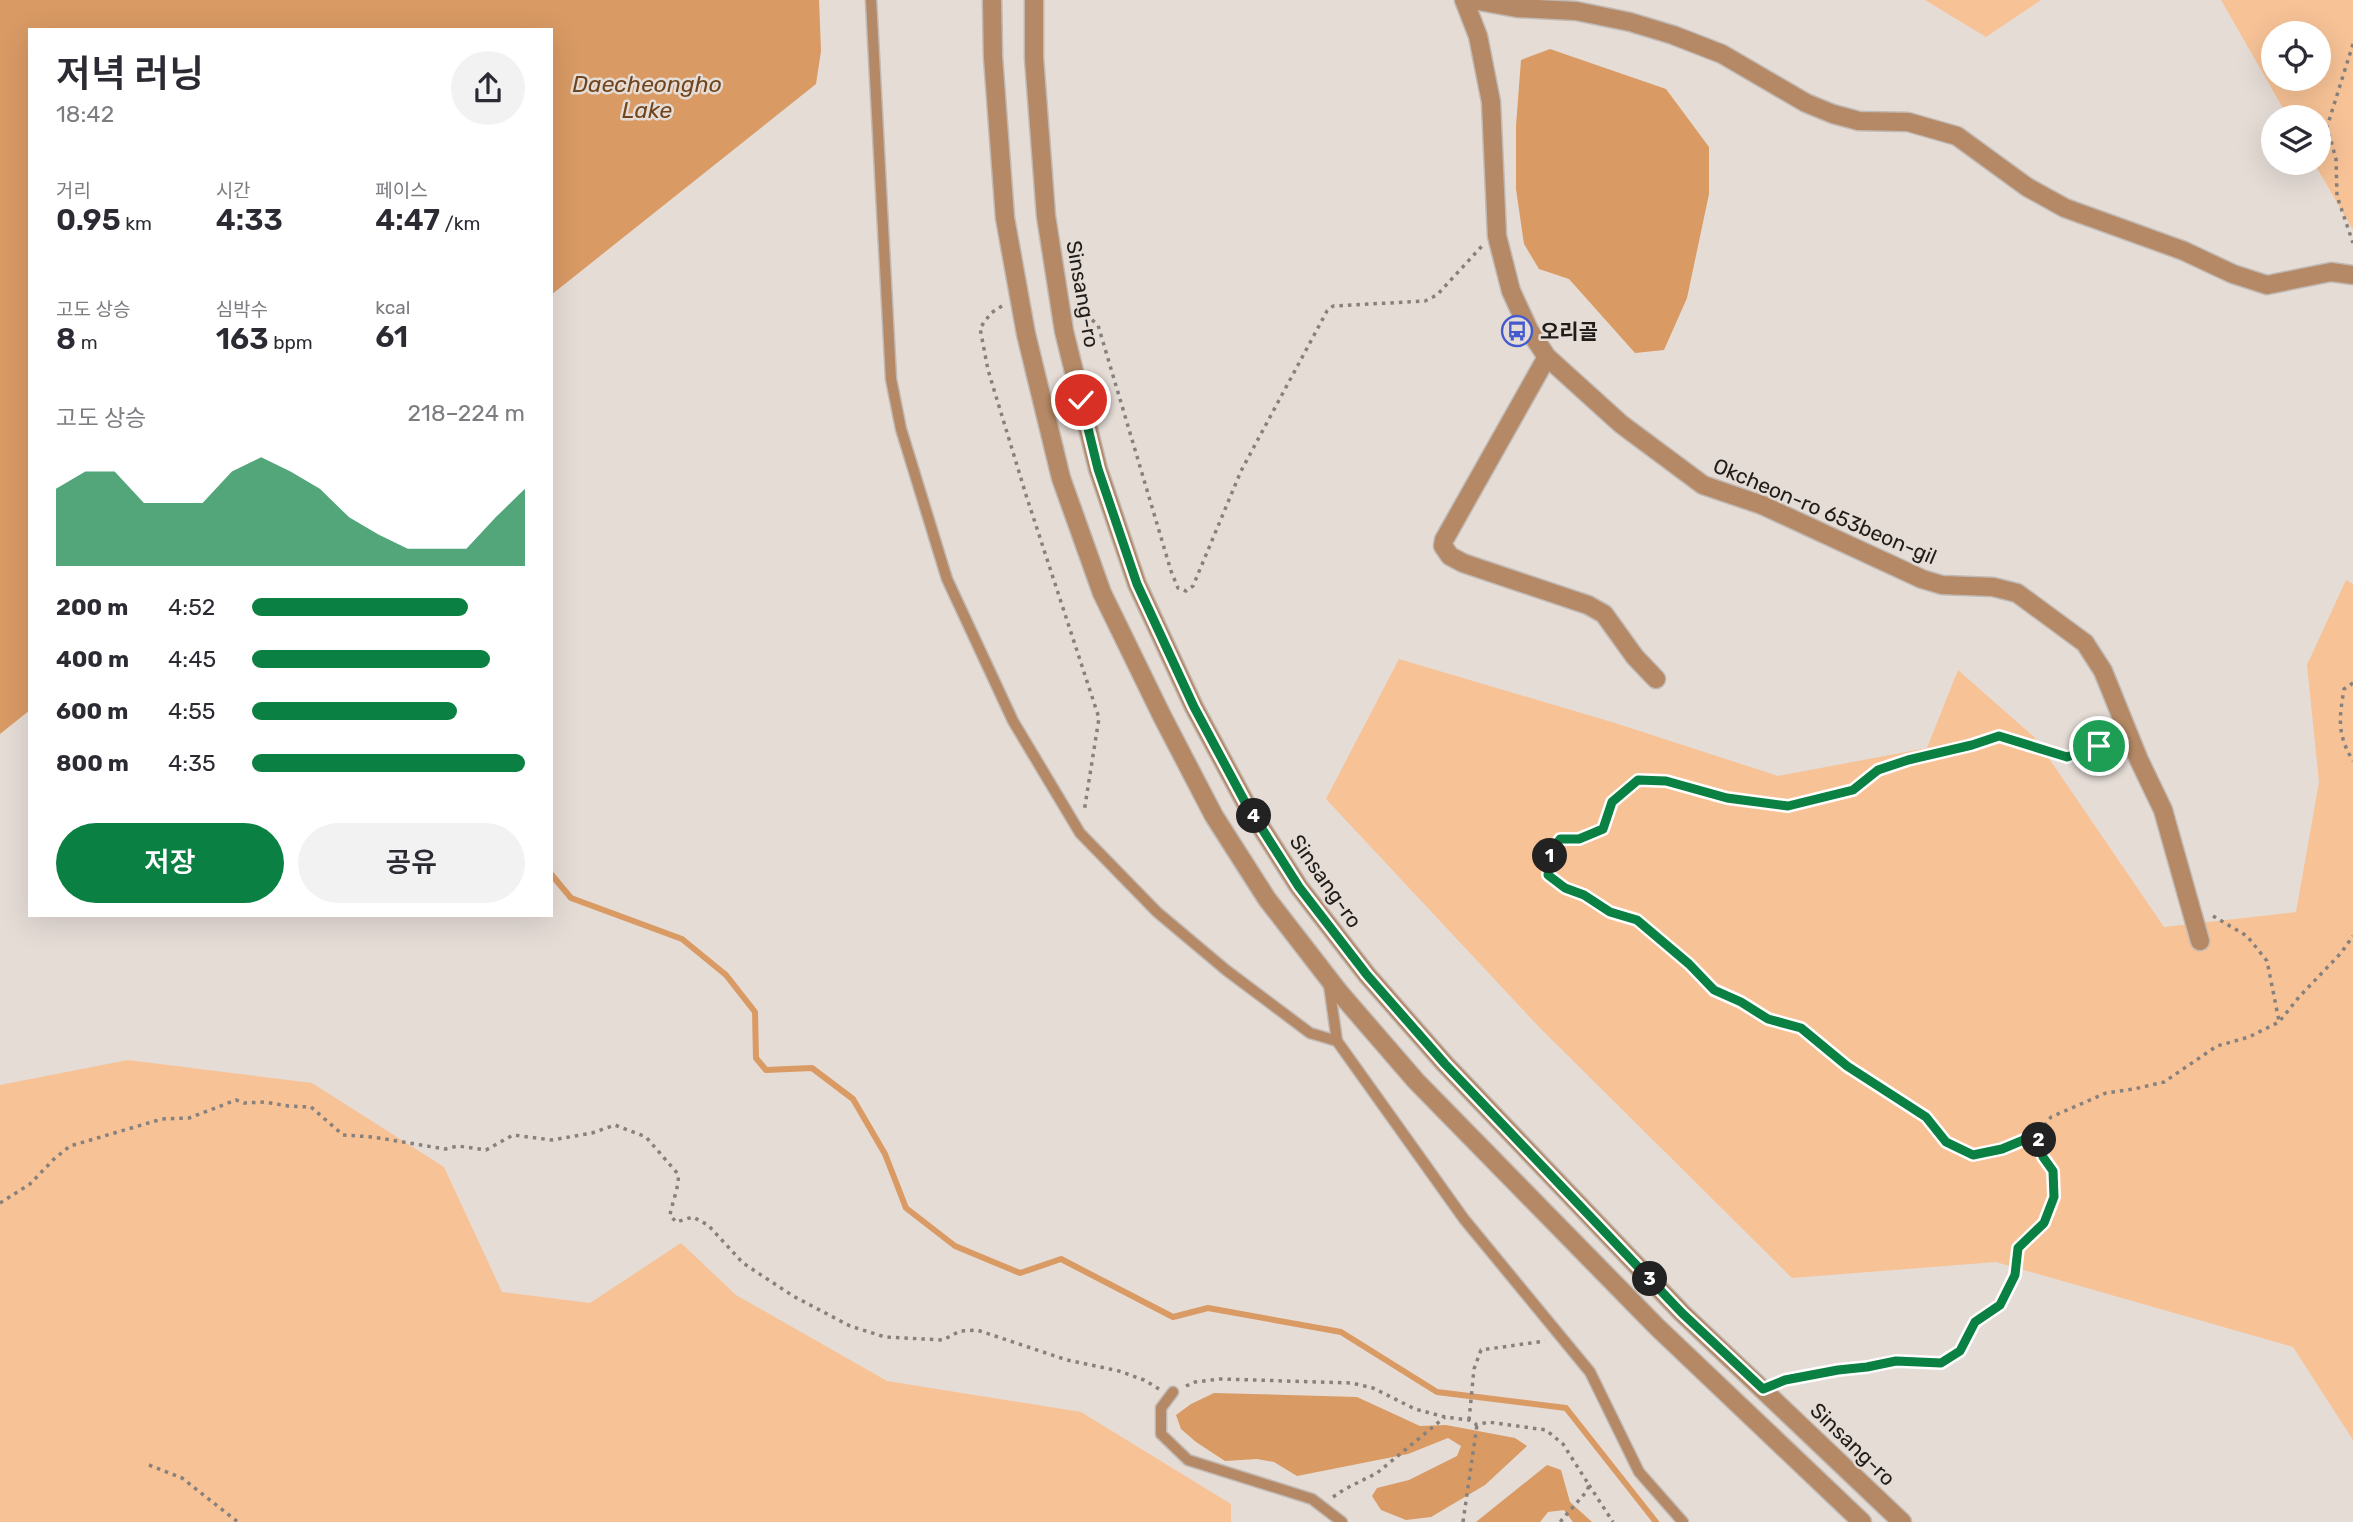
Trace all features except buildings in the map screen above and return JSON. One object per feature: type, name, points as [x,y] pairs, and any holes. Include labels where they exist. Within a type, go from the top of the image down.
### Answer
[{"type":"street","points":[[992,0],[993,57],[1005,218],[1026,334],[1061,478],[1102,593],[1214,816],[1267,899],[1328,977],[1416,1080],[1619,1287],[1863,1522]]},
{"type":"street","name":"Sinsang-ro","points":[[1034,0],[1034,58],[1046,216],[1064,331],[1098,469],[1137,584],[1200,719],[1245,802],[1299,887],[1367,975],[1445,1064],[1682,1313],[1902,1522]]},
{"type":"street","name":"Okcheon-ro 653beon-gil","points":[[1464,0],[1478,36],[1491,102],[1497,236],[1511,291],[1529,330],[1547,357],[1621,424],[1703,485],[1762,505],[1922,579],[1942,585],[1993,587],[2017,593],[2085,643],[2103,671],[2163,810],[2200,941]]},
{"type":"street","points":[[1474,0],[1517,8],[1576,11],[1630,22],[1722,54],[1794,96],[1833,114],[1858,121],[1908,122],[1956,136],[2045,199],[2267,285],[2331,272],[2353,275]]},
{"type":"street","points":[[1547,357],[1443,546],[1450,556],[1463,563],[1588,605],[1604,614],[1635,657],[1656,679]]},
{"type":"lane","points":[[871,0],[891,379],[901,429],[947,579],[1013,721],[1080,833],[1157,912],[1226,970],[1310,1033],[1337,1041]]},
{"type":"lane","points":[[1328,977],[1337,1041],[1464,1220],[1590,1372],[1639,1472],[1683,1522]]},
{"type":"lane","points":[[1173,1392],[1161,1408],[1161,1434],[1188,1460],[1312,1499],[1342,1522]]},
{"type":"path","points":[[2353,44],[2327,127],[2336,159],[2337,196],[2353,243]]},
{"type":"path","points":[[1075,306],[1098,325],[1171,571],[1178,588],[1186,591],[1193,586],[1241,471],[1327,311],[1333,306],[1425,301],[1437,295],[1478,248]]},
{"type":"path","points":[[1010,304],[998,307],[991,313],[980,328],[981,337],[988,370],[1026,495],[1099,718],[1084,808]]},
{"type":"path","points":[[2353,683],[2344,689],[2339,721],[2353,761]]},
{"type":"path","points":[[2119,711],[2099,746],[2067,757],[1999,736],[1908,760],[1878,770],[1853,790],[1788,806],[1727,798],[1666,781],[1638,780],[1612,802],[1603,829],[1579,839],[1560,839],[1550,853],[1548,875],[1565,888],[1584,895],[1610,912],[1637,920],[1689,964],[1714,990],[1741,1002],[1768,1019],[1801,1028],[1847,1066],[1926,1117],[1946,1142],[1973,1155],[2002,1149],[2038,1134],[2051,1117],[2106,1093],[2164,1082],[2217,1046],[2249,1037],[2279,1022],[2342,953],[2353,936]]},
{"type":"path","points":[[2208,913],[2247,936],[2267,961],[2279,1022]]},
{"type":"path","points":[[0,1203],[30,1184],[70,1146],[162,1119],[189,1118],[236,1100],[244,1103],[265,1102],[288,1107],[311,1107],[343,1135],[445,1149],[458,1146],[486,1150],[513,1135],[552,1140],[592,1133],[615,1125],[646,1137],[678,1174],[680,1181],[673,1197],[670,1215],[676,1222],[694,1217],[709,1225],[743,1263],[793,1296],[850,1326],[885,1337],[943,1340],[960,1331],[977,1330],[1067,1360],[1119,1371],[1144,1380],[1164,1392],[1173,1392],[1195,1381],[1220,1378],[1352,1383],[1373,1388],[1415,1409],[1445,1418],[1469,1420],[1477,1425],[1488,1422],[1546,1430],[1563,1444],[1613,1522]]},
{"type":"path","points":[[1763,1389],[1785,1380],[1896,1361],[1941,1363],[1960,1351],[1975,1322],[2000,1305],[2015,1275],[2018,1248],[2044,1223],[2054,1197],[2053,1171],[2043,1157],[2038,1134]]},
{"type":"path","points":[[1469,1420],[1474,1369],[1481,1350],[1546,1342]]},
{"type":"path","points":[[1322,1507],[1345,1489],[1377,1473],[1445,1418]]},
{"type":"path","points":[[1463,1522],[1477,1425]]},
{"type":"path","points":[[149,1465],[182,1478],[238,1522]]},
{"type":"path","points":[[1560,1522],[1587,1491],[1589,1485]]},
{"type":"shaded area","points":[[1925,0],[2041,0],[1986,37]]},
{"type":"shaded area","points":[[2221,0],[2353,0],[2353,230],[2321,175],[2331,175],[2331,105],[2281,105],[2273,91],[2331,91],[2331,21],[2261,21],[2261,70]]},
{"type":"shaded area","points":[[2346,580],[2353,584],[2353,1440],[2293,1347],[1996,1262],[1792,1278],[1540,1028],[1326,799],[1399,659],[1615,723],[1778,776],[1927,748],[1958,670],[2035,738],[2164,927],[2296,912],[2319,782],[2307,665]]},
{"type":"shaded area","points":[[128,1060],[312,1083],[444,1167],[502,1292],[590,1303],[681,1243],[736,1295],[887,1381],[1081,1412],[1231,1504],[1231,1522],[0,1522],[0,1085]]},
{"type":"water","name":"Daecheongho Lake","points":[[0,0],[819,0],[821,51],[816,84],[553,293],[553,28],[28,28],[28,712],[0,734]]},
{"type":"water","points":[[1550,49],[1666,89],[1709,147],[1709,194],[1687,298],[1664,350],[1635,353],[1569,279],[1539,269],[1524,244],[1516,189],[1516,126],[1521,60]]},
{"type":"water","points":[[1214,1393],[1357,1397],[1420,1426],[1446,1425],[1515,1438],[1527,1446],[1485,1485],[1431,1517],[1406,1520],[1381,1510],[1372,1496],[1377,1488],[1409,1480],[1457,1456],[1461,1446],[1448,1438],[1408,1454],[1297,1476],[1274,1462],[1257,1459],[1225,1461],[1181,1429],[1176,1415]]},
{"type":"water","points":[[1547,1465],[1561,1470],[1570,1502],[1592,1522],[1573,1522],[1564,1510],[1548,1512],[1540,1522],[1476,1522]]},
{"type":"waterway","points":[[553,876],[571,898],[682,939],[726,975],[755,1012],[756,1058],[766,1070],[812,1068],[853,1099],[885,1154],[906,1208],[955,1246],[1020,1273],[1061,1259],[1173,1317],[1208,1308],[1341,1332],[1437,1392],[1566,1408],[1656,1522]]},
{"type":"place","name":"오리골","points":[[1517,331]]},
{"type":"route","points":[[1081,400],[1098,469],[1137,584],[1194,707],[1245,802],[1299,887],[1367,975],[1445,1064],[1682,1313],[1763,1389],[1785,1380],[1896,1361],[1941,1363],[1960,1351],[1975,1322],[2000,1305],[2015,1275],[2018,1248],[2044,1223],[2054,1197],[2053,1171],[2043,1157],[2038,1134],[2002,1149],[1973,1155],[1946,1142],[1926,1117],[1847,1066],[1801,1028],[1768,1019],[1741,1002],[1714,990],[1689,964],[1637,920],[1610,912],[1584,895],[1565,888],[1548,875],[1550,853],[1560,839],[1579,839],[1603,829],[1612,802],[1638,780],[1666,781],[1727,798],[1788,806],[1853,790],[1878,770],[1908,760],[1999,736],[2067,757],[2099,746]]}]
